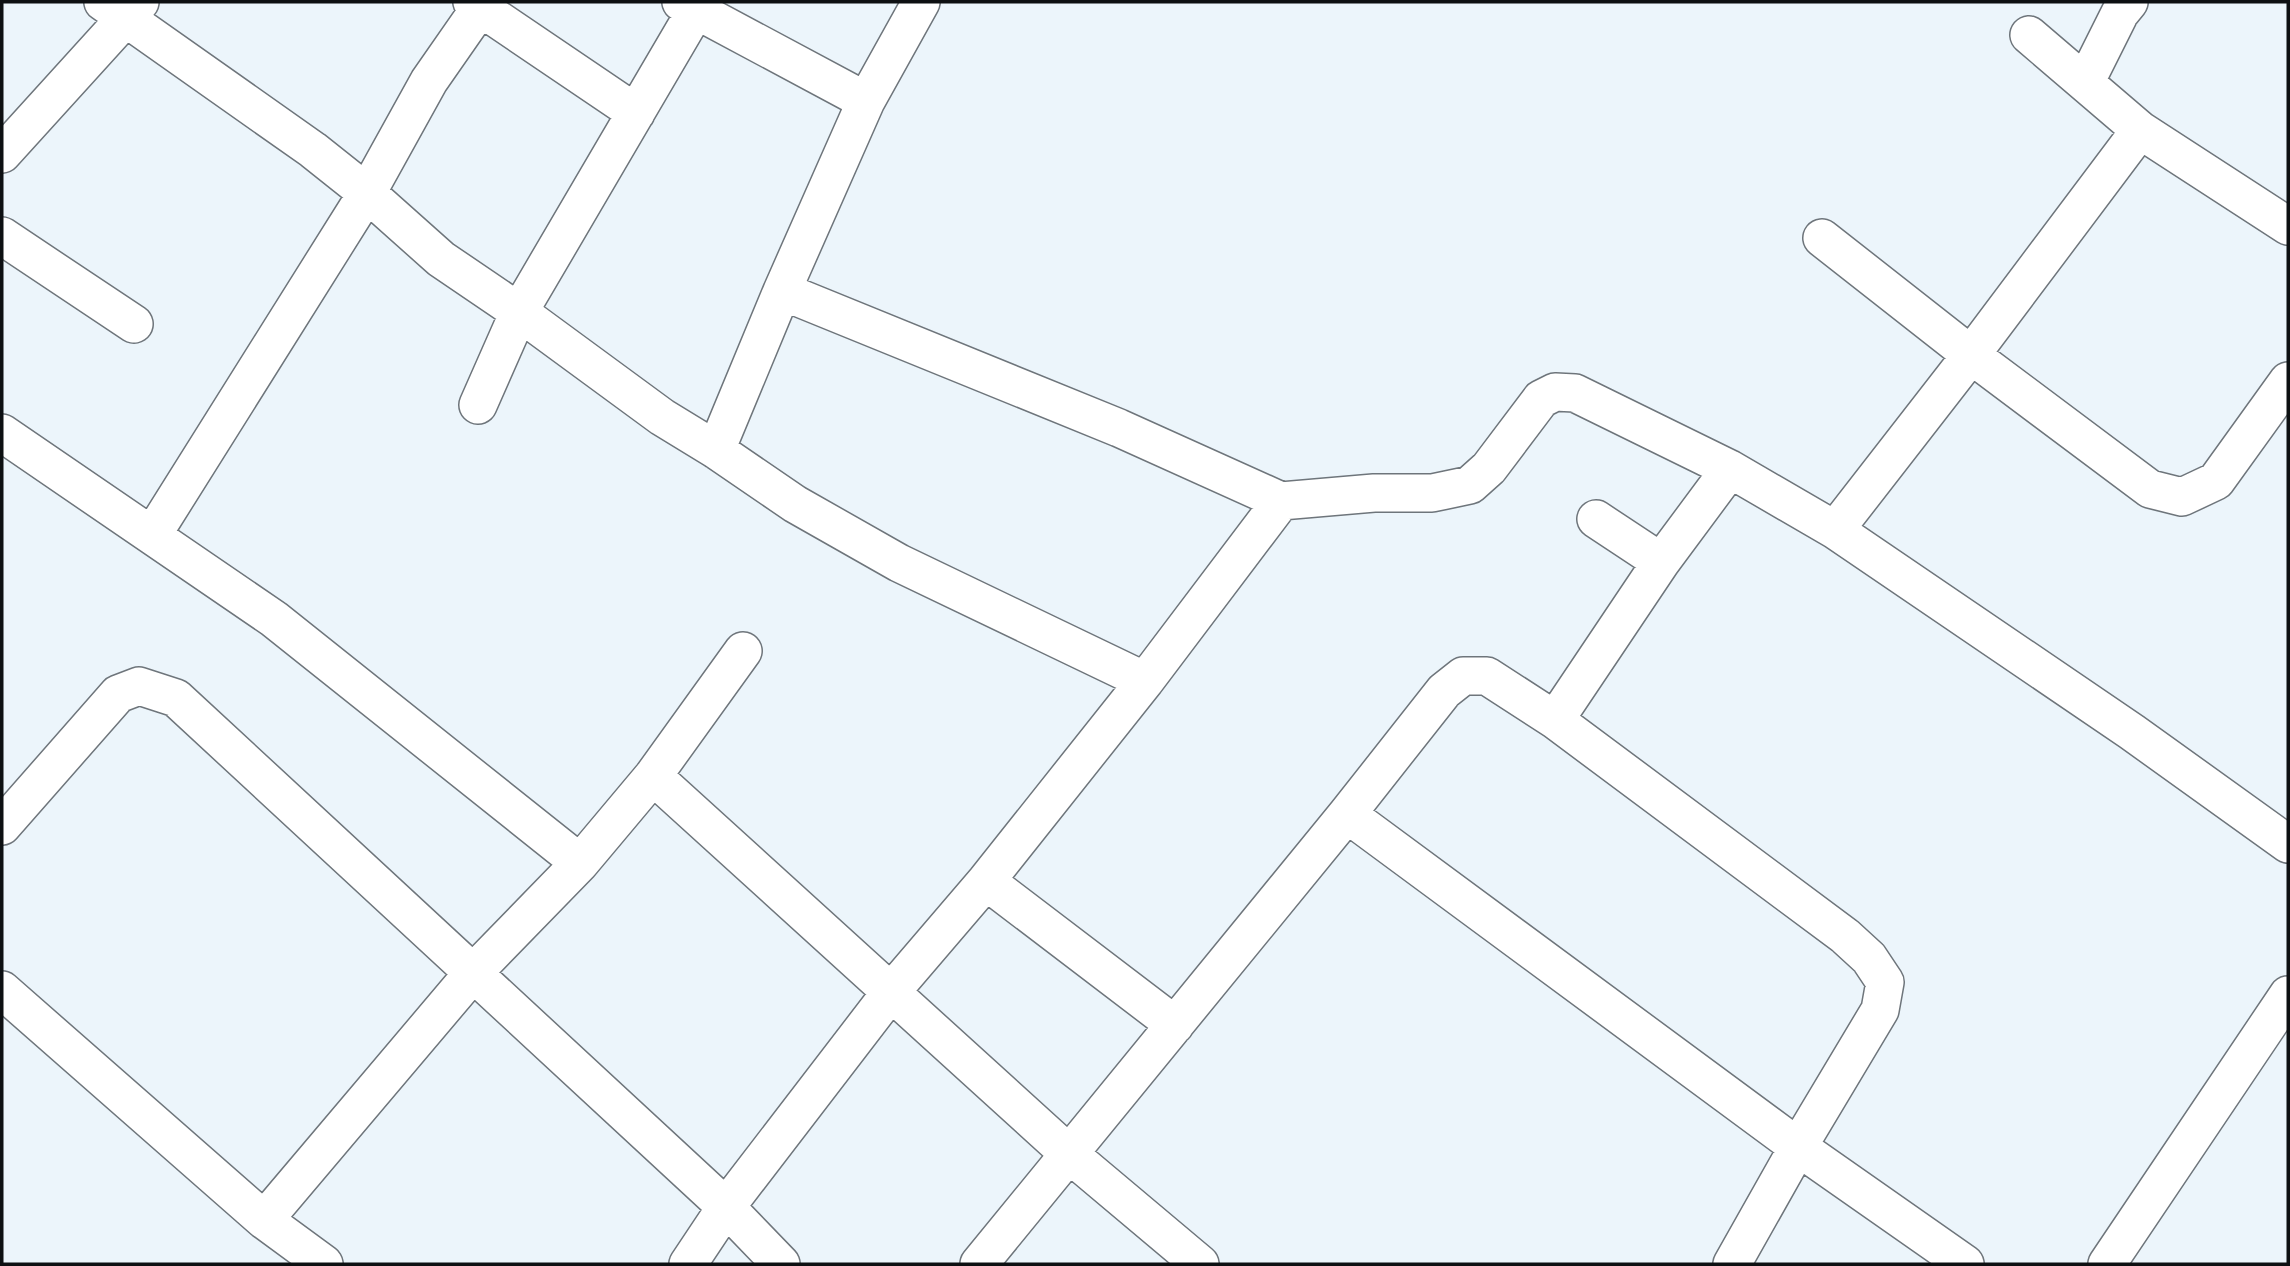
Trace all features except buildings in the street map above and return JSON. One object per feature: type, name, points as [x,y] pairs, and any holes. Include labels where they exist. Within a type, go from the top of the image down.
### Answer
[{"type":"street","points":[[716,450],[782,291],[866,101],[920,2]]},
{"type":"street","points":[[2085,83],[2120,13],[2129,2]]},
{"type":"street","points":[[153,534],[367,192],[429,81],[479,4],[636,113]]},
{"type":"street","points":[[2,154],[123,6],[367,192],[441,259],[519,312],[662,417],[795,504],[899,564],[1145,681]]},
{"type":"street","points":[[478,405],[519,312],[636,113],[689,6],[866,101]]},
{"type":"street","points":[[2029,35],[2140,130],[2288,226]]},
{"type":"street","points":[[1835,530],[2140,130]]},
{"type":"street","points":[[2,236],[134,324]]},
{"type":"street","points":[[1822,238],[1971,355],[2150,489],[2182,497],[2216,481],[2288,381]]},
{"type":"street","points":[[782,291],[1119,428],[1281,501],[1374,493],[1432,493],[1470,485],[1489,468],[1541,399],[1556,392],[1575,393],[1730,469],[1835,530],[2132,732],[2288,844]]},
{"type":"street","points":[[2,433],[153,534],[274,620],[580,863]]},
{"type":"street","points":[[1555,720],[1661,562],[1730,469]]},
{"type":"street","points":[[688,1264],[726,1207],[891,992],[986,881],[1145,681],[1281,501]]},
{"type":"street","points":[[1596,519],[1661,562]]},
{"type":"street","points":[[264,1220],[473,972],[580,863],[653,776],[743,651]]},
{"type":"street","points":[[979,1264],[1347,814],[1444,691],[1463,676],[1487,676],[1555,720],[1845,936],[1870,958],[1885,982],[1880,1010],[1732,1264]]},
{"type":"street","points":[[2,826],[118,694],[139,686],[176,698],[726,1207],[781,1264]]},
{"type":"street","points":[[653,776],[1068,1153],[1200,1264]]},
{"type":"street","points":[[1347,814],[1798,1147],[1965,1264]]},
{"type":"street","points":[[986,881],[1175,1025]]},
{"type":"street","points":[[2,990],[264,1220],[324,1264]]},
{"type":"street","points":[[2107,1264],[2288,995]]}]
